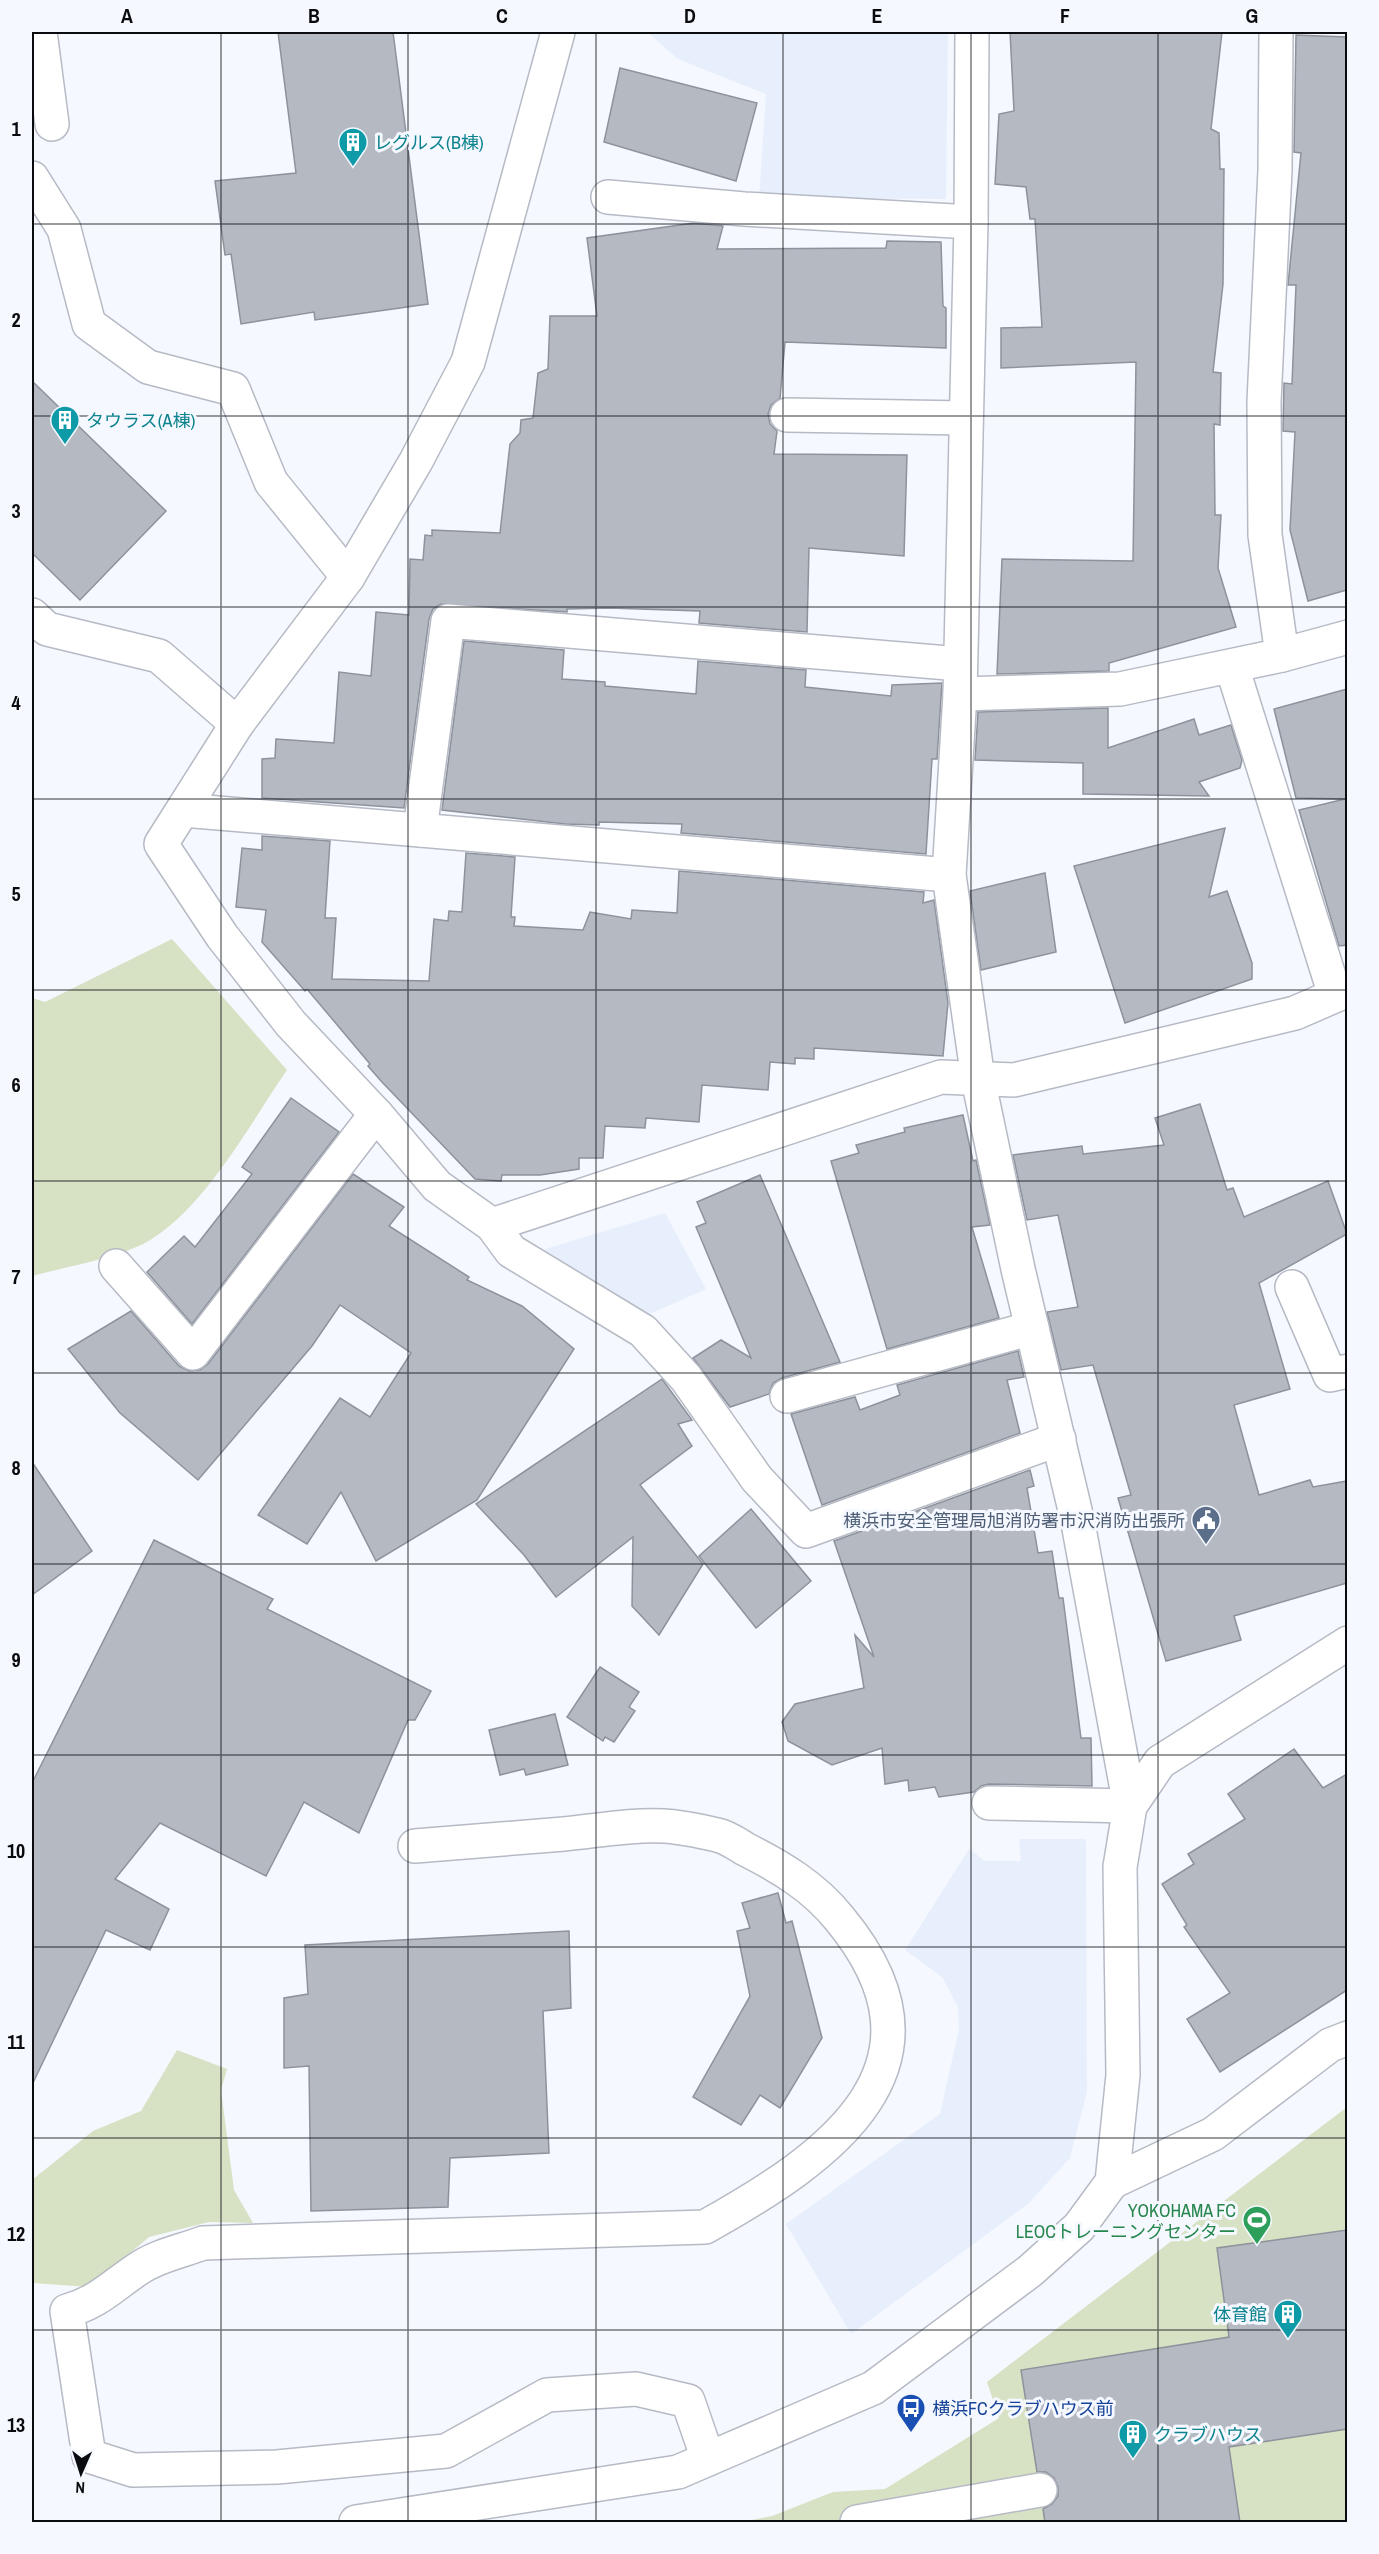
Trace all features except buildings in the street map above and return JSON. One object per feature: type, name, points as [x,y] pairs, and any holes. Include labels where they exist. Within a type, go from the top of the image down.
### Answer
[{"type":"street","points":[[40,32],[52,124]]},
{"type":"street","points":[[558,32],[468,362],[416,461],[348,577],[237,724],[161,844],[222,936],[291,1024],[376,1114],[437,1186],[492,1225],[511,1251],[643,1331],[686,1378],[757,1479],[806,1531],[1059,1439]]},
{"type":"street","points":[[972,32],[971,222],[960,679],[949,875],[978,1079],[1032,1328],[1078,1523],[1130,1806],[1120,1867],[1123,2075],[1112,2182]]},
{"type":"street","points":[[1276,32],[1275,170],[1264,402],[1265,535],[1282,655]]},
{"type":"street","points":[[32,178],[64,229],[89,324],[148,368],[233,390],[271,482],[348,577]]},
{"type":"street","points":[[608,197],[744,209],[971,222]]},
{"type":"street","points":[[787,415],[965,418]]},
{"type":"street","points":[[32,615],[47,629],[159,656],[237,724]]},
{"type":"street","points":[[420,830],[448,621],[960,679],[1120,689],[1232,667],[1347,637]]},
{"type":"street","points":[[492,1225],[941,1077],[1014,1080],[1295,1013],[1341,992],[1232,667]]},
{"type":"street","points":[[183,810],[949,875]]},
{"type":"street","points":[[116,1266],[193,1353],[376,1114]]},
{"type":"street","points":[[1292,1287],[1330,1375],[1347,1371]]},
{"type":"street","points":[[788,1396],[1032,1328]]},
{"type":"street","points":[[1130,1806],[1160,1762],[1347,1643]]},
{"type":"street","points":[[989,1803],[1130,1806]]},
{"type":"street","points":[[416,1846],[663,1826],[720,1836],[780,1867],[824,1899],[856,1938],[875,1974],[888,2013],[888,2047],[878,2083],[831,2144],[767,2192],[705,2226],[203,2243],[140,2267],[102,2297],[86,2306],[67,2311],[88,2456],[133,2470],[277,2467],[446,2451],[547,2395],[636,2389],[688,2401],[708,2459]]},
{"type":"street","points":[[356,2523],[678,2472],[873,2388],[1030,2271],[1079,2227],[1112,2182],[1214,2134],[1330,2046],[1347,2038]]},
{"type":"street","points":[[858,2523],[1040,2490]]},
{"type":"shaded area","points":[[647,32],[948,32],[946,199],[759,198],[766,94],[678,59]]},
{"type":"shaded area","points":[[665,1213],[706,1289],[643,1317],[549,1263],[545,1249]]},
{"type":"shaded area","points":[[1019,1839],[1086,1839],[1087,2092],[1070,2158],[1028,2204],[851,2334],[786,2224],[940,2114],[959,2029],[958,2007],[942,1977],[905,1950],[969,1849],[985,1861],[1021,1861]]},
{"type":"green space","points":[[172,939],[287,1070],[220,1170],[179,1217],[157,1235],[122,1253],[32,1276],[32,998],[45,1002]]},
{"type":"green space","points":[[177,2050],[227,2069],[221,2090],[234,2190],[253,2223],[209,2222],[149,2237],[90,2287],[32,2283],[32,2180],[93,2131],[141,2111]]},
{"type":"green space","name":"YOKOHAMA FC LEOCトレーニングセンター","points":[[1347,2107],[1347,2522],[742,2522],[772,2516],[833,2492],[885,2489],[999,2418],[987,2382]]},
{"type":"place","name":"レグルス(B棟)","points":[[353,168]]},
{"type":"place","name":"タウラス(A棟)","points":[[65,446]]},
{"type":"place","name":"横浜市安全管理局旭消防署市沢消防出張所","points":[[1206,1546]]},
{"type":"place","name":"YOKOHAMA FC LEOCトレーニングセンター","points":[[1257,2246]]},
{"type":"place","name":"体育館","points":[[1288,2340]]},
{"type":"place","name":"横浜FCクラブハウス前","points":[[911,2434]]},
{"type":"place","name":"クラブハウス","points":[[1133,2460]]}]
